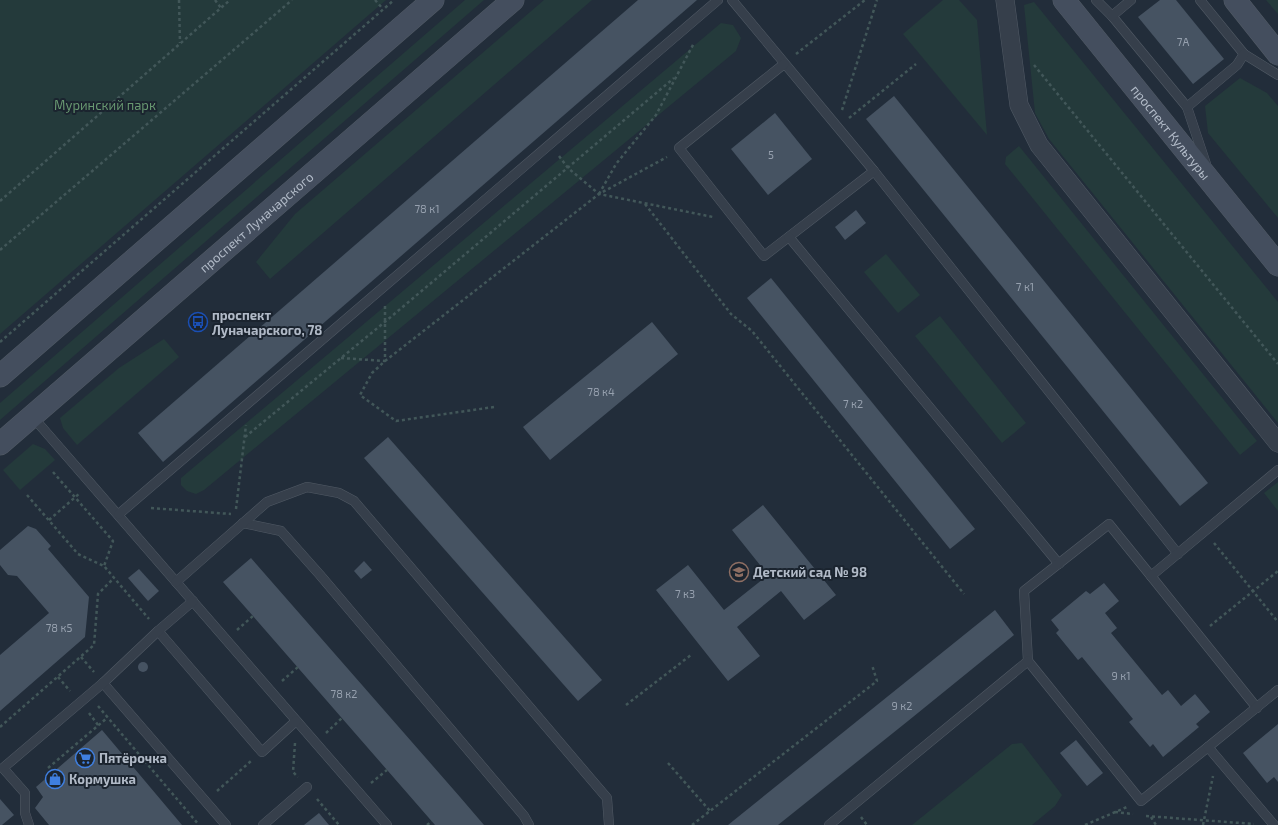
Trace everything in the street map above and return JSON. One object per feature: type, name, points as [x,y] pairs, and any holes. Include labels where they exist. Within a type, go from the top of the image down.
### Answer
[{"type":"main road","points":[[0,376],[433,0]]},
{"type":"main road","name":"проспект Луначарского","points":[[0,444],[513,0]]},
{"type":"main road","name":"проспект Культуры","points":[[1064,0],[1278,265]]},
{"type":"main road","points":[[1235,0],[1278,54]]},
{"type":"street","points":[[1005,0],[1019,105],[1040,146],[1278,443]]},
{"type":"lane","points":[[119,514],[718,0]]},
{"type":"lane","points":[[732,0],[874,171],[1178,554]]},
{"type":"lane","points":[[1096,0],[1112,16],[1187,107],[1212,183]]},
{"type":"lane","points":[[1112,16],[1132,0]]},
{"type":"lane","points":[[1200,0],[1244,54],[1278,75]]},
{"type":"lane","points":[[1187,107],[1237,66],[1244,54]]},
{"type":"lane","points":[[784,64],[679,148],[733,219],[764,256],[874,171]]},
{"type":"lane","points":[[789,236],[1059,564]]},
{"type":"lane","points":[[32,416],[90,485],[119,514],[193,602],[387,825]]},
{"type":"lane","points":[[1151,576],[1278,470]]},
{"type":"lane","points":[[176,582],[267,502],[307,487],[339,493],[354,501],[607,798],[609,825]]},
{"type":"lane","points":[[243,523],[280,531],[330,587],[524,816],[529,825]]},
{"type":"lane","points":[[1257,708],[1110,524],[1024,592],[1028,661],[1141,801],[1257,708],[1278,690]]},
{"type":"lane","points":[[29,825],[25,813],[25,793],[3,768],[103,683],[158,631],[193,602]]},
{"type":"lane","points":[[158,631],[262,752],[296,721]]},
{"type":"lane","points":[[829,825],[1028,661]]},
{"type":"lane","points":[[103,683],[226,825]]},
{"type":"lane","points":[[1208,747],[1271,824]]},
{"type":"lane","points":[[263,825],[307,787]]},
{"type":"path","points":[[179,0],[180,44]]},
{"type":"path","points":[[215,0],[221,8]]},
{"type":"path","points":[[0,201],[230,0]]},
{"type":"path","points":[[0,250],[292,0]]},
{"type":"path","points":[[375,0],[383,9]]},
{"type":"path","points":[[0,342],[394,0]]},
{"type":"path","points":[[784,64],[865,0]]},
{"type":"path","points":[[837,127],[877,0]]},
{"type":"path","points":[[599,194],[616,164],[656,115],[674,78],[698,37]]},
{"type":"path","points":[[837,127],[916,64]]},
{"type":"path","points":[[1034,66],[1278,364]]},
{"type":"path","points":[[245,438],[674,78]]},
{"type":"path","points":[[550,144],[568,168],[599,194],[706,216],[733,219]]},
{"type":"path","points":[[494,407],[396,421],[360,395],[372,373],[385,361],[599,194],[670,155],[679,148]]},
{"type":"path","points":[[645,204],[731,314],[752,331],[964,594]]},
{"type":"path","points":[[383,286],[386,321],[385,361]]},
{"type":"path","points":[[341,358],[385,361]]},
{"type":"path","points":[[119,514],[149,508],[235,514],[249,402]]},
{"type":"path","points":[[53,472],[113,541],[104,566]]},
{"type":"path","points":[[49,520],[90,485]]},
{"type":"path","points":[[28,495],[78,554],[104,566],[158,631]]},
{"type":"path","points":[[1205,532],[1278,622]]},
{"type":"path","points":[[1198,636],[1278,571]]},
{"type":"path","points":[[0,727],[94,645],[98,594],[114,578]]},
{"type":"path","points":[[226,639],[253,616]]},
{"type":"path","points":[[626,705],[691,655]]},
{"type":"path","points":[[692,825],[877,682],[872,665]]},
{"type":"path","points":[[270,691],[298,667]]},
{"type":"path","points":[[48,768],[107,718],[199,825]]},
{"type":"path","points":[[315,742],[342,718]]},
{"type":"path","points":[[294,772],[296,721]]},
{"type":"path","points":[[205,800],[262,752]]},
{"type":"path","points":[[1204,823],[1217,757]]},
{"type":"path","points":[[668,762],[710,811]]},
{"type":"path","points":[[359,793],[388,770]]},
{"type":"path","points":[[1085,825],[1141,801]]},
{"type":"path","points":[[1115,812],[1137,815]]},
{"type":"path","points":[[1144,816],[1204,823],[1271,824]]},
{"type":"path","points":[[427,825],[432,821]]},
{"type":"green space","name":"Муринский парк","points":[[0,0],[386,0],[0,334]]},
{"type":"green space","points":[[465,0],[484,0],[0,420],[0,403]]},
{"type":"green space","points":[[544,0],[592,0],[270,279],[256,262],[295,214]]},
{"type":"green space","points":[[943,0],[959,0],[977,20],[987,135],[903,34]]},
{"type":"green space","points":[[1266,0],[1278,0],[1278,14]]},
{"type":"green space","points":[[1034,2],[1278,302],[1278,423],[1049,139],[1035,113],[1024,5]]},
{"type":"green space","points":[[721,23],[733,25],[741,38],[736,51],[204,490],[196,494],[187,491],[181,485],[181,478]]},
{"type":"green space","points":[[1240,78],[1267,93],[1278,106],[1278,218],[1208,133],[1205,106]]},
{"type":"green space","points":[[1019,146],[1257,441],[1240,455],[1005,164],[1006,157]]},
{"type":"green space","points":[[886,254],[920,295],[898,313],[864,272]]},
{"type":"green space","points":[[940,316],[1026,423],[1002,443],[915,336]]},
{"type":"green space","points":[[164,339],[179,357],[77,445],[63,428],[60,418],[119,368]]},
{"type":"green space","points":[[33,444],[45,449],[55,460],[20,490],[3,470]]},
{"type":"green space","points":[[1278,482],[1278,511],[1264,493]]},
{"type":"green space","points":[[1022,743],[1062,795],[1055,806],[1032,825],[912,825],[1012,744]]},
{"type":"building","points":[[638,0],[697,0],[163,462],[138,433]]},
{"type":"building","points":[[1160,0],[1176,0],[1224,59],[1193,84],[1138,17]]},
{"type":"building","points":[[894,96],[1208,483],[1180,506],[866,119]]},
{"type":"building","points":[[775,113],[812,159],[768,195],[731,149]]},
{"type":"building","points":[[856,210],[866,223],[845,240],[835,227]]},
{"type":"building","points":[[771,278],[975,529],[950,549],[747,298]]},
{"type":"building","points":[[652,322],[678,354],[550,460],[523,427]]},
{"type":"building","points":[[388,437],[602,680],[578,701],[364,458]]},
{"type":"building","points":[[763,505],[836,595],[804,620],[781,591],[737,627],[760,656],[728,681],[656,590],[688,565],[724,610],[768,575],[732,530]]},
{"type":"building","points":[[28,526],[36,529],[51,546],[48,549],[89,597],[85,637],[0,711],[0,655],[49,613],[17,576],[8,575],[0,565],[0,550]]},
{"type":"building","points":[[251,558],[484,825],[435,825],[223,582]]},
{"type":"building","points":[[364,561],[372,570],[361,579],[354,571]]},
{"type":"building","points":[[139,569],[159,591],[148,601],[128,578]]},
{"type":"building","points":[[1104,583],[1119,601],[1105,613],[1117,628],[1111,633],[1162,695],[1168,690],[1181,706],[1195,694],[1210,712],[1196,724],[1199,727],[1163,757],[1153,744],[1150,747],[1129,722],[1133,719],[1082,657],[1078,660],[1056,633],[1059,630],[1051,620],[1086,591],[1090,594]]},
{"type":"building","points":[[995,610],[1014,635],[908,721],[778,825],[728,825]]},
{"type":"building","points":[[141,662],[145,662],[147,663],[147,671],[141,672],[138,669],[138,665]]},
{"type":"building","points":[[1278,724],[1278,782],[1274,777],[1267,783],[1243,753]]},
{"type":"building","points":[[102,730],[182,825],[49,825],[35,808],[43,797],[36,787]]},
{"type":"building","points":[[1076,740],[1103,773],[1087,786],[1060,753]]},
{"type":"building","points":[[0,799],[14,815],[2,825],[0,825]]},
{"type":"building","points":[[319,813],[329,825],[304,825]]},
{"type":"place","name":"проспект Луначарского, 78","points":[[198,322]]},
{"type":"place","name":"Детский сад № 98","points":[[739,572]]},
{"type":"place","name":"Пятёрочка","points":[[85,758]]},
{"type":"place","name":"Кормушка","points":[[55,779]]}]
